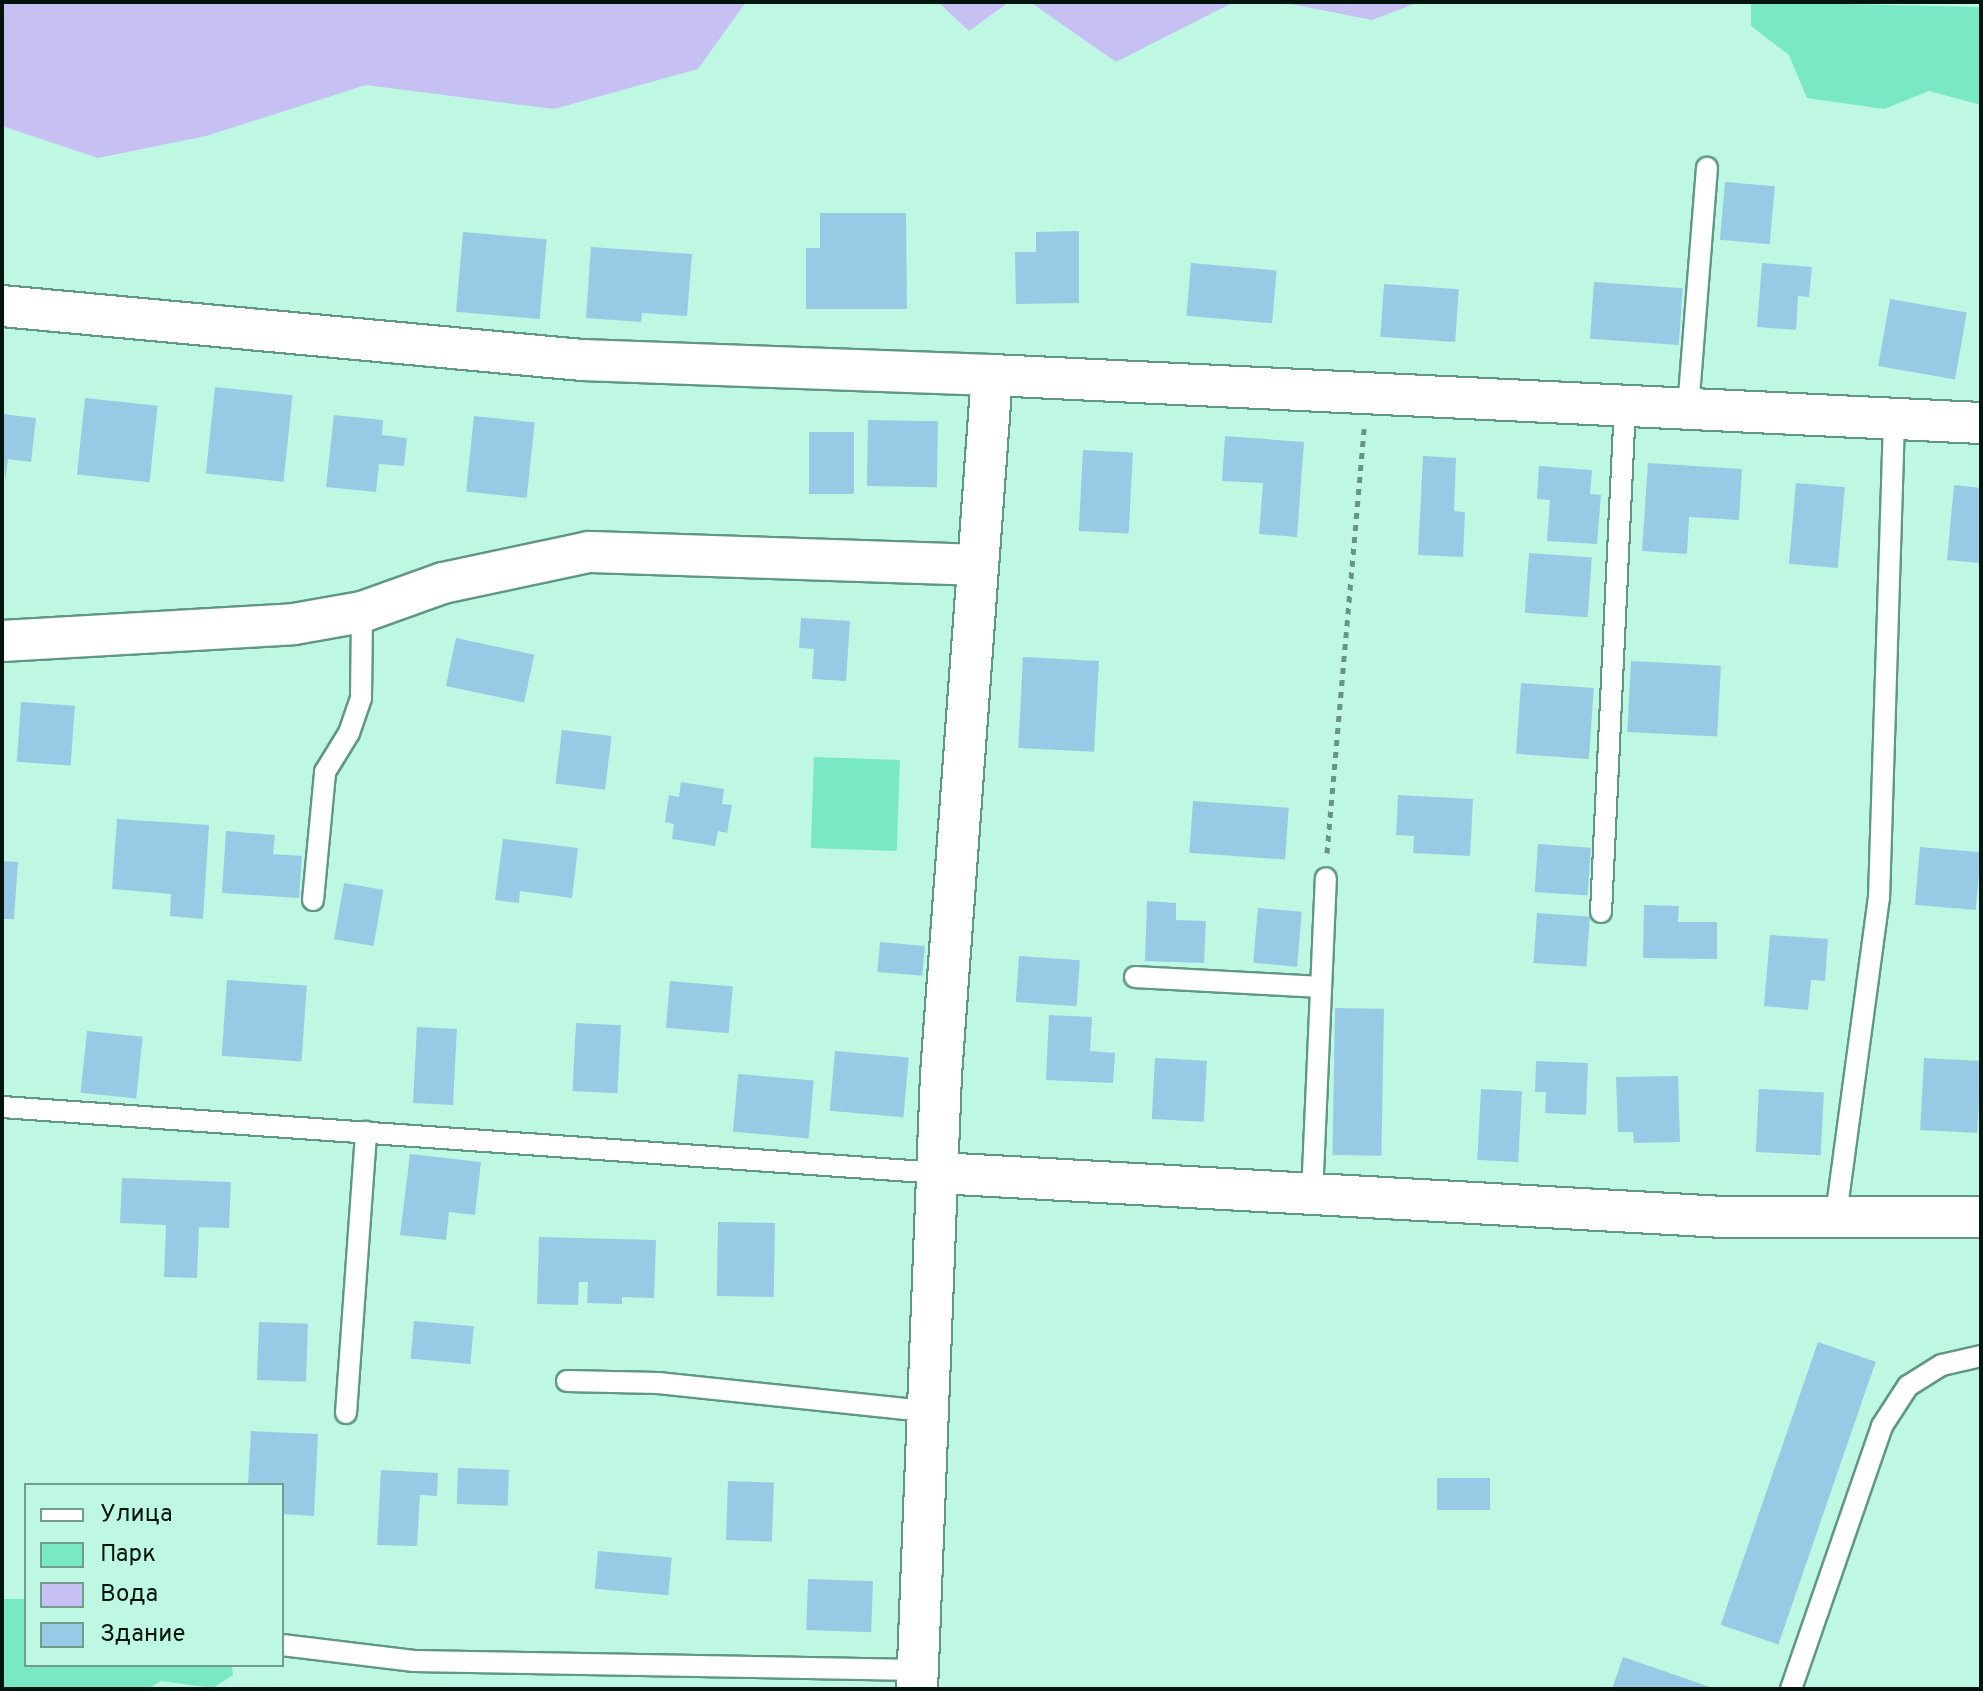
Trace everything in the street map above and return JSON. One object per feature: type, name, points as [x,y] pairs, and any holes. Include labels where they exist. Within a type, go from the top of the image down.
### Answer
[{"type":"street","points":[[2,306],[582,360],[992,375],[1981,423]]},
{"type":"street","points":[[918,1679],[925,1411],[939,1173],[941,1074],[992,375]]},
{"type":"street","points":[[2,641],[294,624],[362,612],[443,583],[589,552],[976,565]]},
{"type":"street","points":[[939,1173],[1724,1217],[1981,1217]]},
{"type":"lane","points":[[1688,409],[1707,168]]},
{"type":"lane","points":[[1601,912],[1625,405]]},
{"type":"lane","points":[[1836,1215],[1879,898],[1894,419]]},
{"type":"lane","points":[[313,900],[325,772],[349,733],[361,698],[362,612]]},
{"type":"lane","points":[[1312,1196],[1326,878]]},
{"type":"lane","points":[[1135,977],[1321,987]]},
{"type":"lane","points":[[2,1107],[939,1173]]},
{"type":"lane","points":[[346,1413],[366,1132]]},
{"type":"lane","points":[[1791,1689],[1882,1426],[1908,1386],[1942,1365],[1981,1356]]},
{"type":"lane","points":[[567,1381],[658,1383],[925,1411]]},
{"type":"lane","points":[[284,1645],[414,1661],[918,1679]]},
{"type":"path","points":[[1326,878],[1367,393]]},
{"type":"green space","points":[[1751,2],[1981,7],[1981,105],[1929,91],[1884,109],[1807,98],[1789,55],[1751,26]]},
{"type":"green space","points":[[814,757],[900,760],[897,851],[811,848]]},
{"type":"green space","points":[[2,1599],[24,1599],[24,1667],[232,1667],[233,1675],[213,1688],[161,1681],[148,1689],[2,1689]]},
{"type":"water","points":[[2,2],[746,2],[698,69],[554,109],[366,85],[206,136],[98,158],[2,126]]},
{"type":"water","points":[[938,2],[1009,2],[969,31]]},
{"type":"water","points":[[1030,2],[1234,2],[1116,62]]},
{"type":"water","points":[[1281,2],[1419,2],[1372,20]]},
{"type":"building","points":[[1725,182],[1775,186],[1770,244],[1720,240]]},
{"type":"building","points":[[820,213],[906,213],[907,309],[806,309],[806,248],[820,248]]},
{"type":"building","points":[[1079,231],[1079,303],[1016,304],[1015,252],[1036,252],[1036,232]]},
{"type":"building","points":[[463,232],[547,239],[540,319],[456,312]]},
{"type":"building","points":[[591,247],[692,254],[687,316],[642,313],[641,322],[586,318]]},
{"type":"building","points":[[1191,263],[1277,270],[1272,323],[1186,316]]},
{"type":"building","points":[[1762,263],[1812,267],[1809,297],[1798,296],[1796,330],[1757,327]]},
{"type":"building","points":[[1594,282],[1683,288],[1679,345],[1590,339]]},
{"type":"building","points":[[1384,284],[1459,289],[1455,342],[1380,337]]},
{"type":"building","points":[[1890,299],[1967,313],[1955,380],[1878,366]]},
{"type":"building","points":[[215,387],[293,395],[283,482],[206,474]]},
{"type":"building","points":[[85,398],[158,406],[150,482],[77,475]]},
{"type":"building","points":[[2,414],[36,418],[31,462],[8,459],[5,481]]},
{"type":"building","points":[[334,415],[383,420],[382,435],[407,438],[404,466],[379,464],[376,492],[326,487]]},
{"type":"building","points":[[474,416],[535,422],[527,498],[466,492]]},
{"type":"building","points":[[868,420],[938,421],[937,487],[867,486]]},
{"type":"building","points":[[809,432],[854,432],[854,494],[809,494]]},
{"type":"building","points":[[1225,436],[1304,442],[1297,537],[1259,534],[1263,483],[1222,481]]},
{"type":"building","points":[[1083,450],[1133,453],[1129,534],[1079,531]]},
{"type":"building","points":[[1423,456],[1456,458],[1454,511],[1465,512],[1463,557],[1418,555]]},
{"type":"building","points":[[1648,463],[1742,469],[1739,520],[1689,517],[1687,554],[1642,551]]},
{"type":"building","points":[[1539,466],[1592,470],[1590,494],[1601,495],[1597,544],[1547,541],[1550,500],[1537,499]]},
{"type":"building","points":[[1796,483],[1845,487],[1838,568],[1789,564]]},
{"type":"building","points":[[1954,485],[1981,488],[1981,563],[1947,560]]},
{"type":"building","points":[[1529,553],[1592,557],[1588,617],[1525,613]]},
{"type":"building","points":[[801,618],[850,621],[846,681],[812,679],[814,649],[799,648]]},
{"type":"building","points":[[456,638],[534,655],[524,703],[446,686]]},
{"type":"building","points":[[1023,657],[1099,661],[1094,752],[1018,748]]},
{"type":"building","points":[[1631,661],[1721,666],[1717,737],[1627,732]]},
{"type":"building","points":[[1521,683],[1594,688],[1589,759],[1516,754]]},
{"type":"building","points":[[21,702],[75,706],[71,766],[17,762]]},
{"type":"building","points":[[562,730],[612,736],[605,790],[555,784]]},
{"type":"building","points":[[681,782],[724,789],[722,804],[732,805],[727,833],[718,831],[715,846],[672,839],[674,824],[665,822],[669,795],[679,797]]},
{"type":"building","points":[[1398,795],[1473,799],[1470,856],[1413,853],[1414,836],[1396,835]]},
{"type":"building","points":[[1193,801],[1289,808],[1285,860],[1189,853]]},
{"type":"building","points":[[117,819],[209,825],[203,919],[170,916],[171,894],[112,889]]},
{"type":"building","points":[[226,831],[275,835],[273,854],[302,856],[299,898],[222,893]]},
{"type":"building","points":[[503,839],[578,848],[572,898],[520,891],[519,903],[495,900]]},
{"type":"building","points":[[1538,844],[1591,848],[1588,896],[1535,892]]},
{"type":"building","points":[[1920,847],[1981,852],[1976,910],[1915,905]]},
{"type":"building","points":[[2,861],[18,862],[14,919],[2,919]]},
{"type":"building","points":[[344,883],[383,890],[373,946],[334,939]]},
{"type":"building","points":[[1147,901],[1176,903],[1176,920],[1206,921],[1204,963],[1145,961]]},
{"type":"building","points":[[1644,905],[1679,906],[1678,922],[1717,922],[1717,959],[1643,958]]},
{"type":"building","points":[[1258,908],[1302,912],[1297,967],[1253,963]]},
{"type":"building","points":[[1537,913],[1590,917],[1586,967],[1534,963]]},
{"type":"building","points":[[1770,935],[1828,939],[1825,981],[1811,980],[1808,1010],[1764,1006]]},
{"type":"building","points":[[880,942],[925,946],[922,976],[877,972]]},
{"type":"building","points":[[1019,956],[1080,960],[1077,1006],[1016,1002]]},
{"type":"building","points":[[227,980],[307,986],[302,1061],[222,1056]]},
{"type":"building","points":[[670,981],[733,986],[729,1033],[666,1028]]},
{"type":"building","points":[[1335,1008],[1384,1009],[1381,1156],[1332,1155]]},
{"type":"building","points":[[1049,1015],[1092,1017],[1090,1051],[1115,1053],[1113,1083],[1046,1080]]},
{"type":"building","points":[[576,1023],[621,1025],[617,1093],[572,1091]]},
{"type":"building","points":[[417,1027],[457,1029],[453,1105],[413,1103]]},
{"type":"building","points":[[87,1031],[143,1037],[136,1099],[81,1093]]},
{"type":"building","points":[[835,1051],[909,1057],[903,1117],[830,1111]]},
{"type":"building","points":[[1155,1058],[1207,1061],[1204,1122],[1152,1119]]},
{"type":"building","points":[[1924,1058],[1981,1061],[1977,1133],[1920,1130]]},
{"type":"building","points":[[1536,1061],[1588,1063],[1586,1115],[1545,1113],[1546,1092],[1535,1092]]},
{"type":"building","points":[[738,1074],[814,1081],[809,1138],[733,1132]]},
{"type":"building","points":[[1678,1076],[1680,1142],[1634,1143],[1633,1132],[1618,1132],[1616,1077]]},
{"type":"building","points":[[1481,1089],[1522,1091],[1518,1162],[1477,1160]]},
{"type":"building","points":[[1759,1089],[1824,1092],[1821,1155],[1756,1152]]},
{"type":"building","points":[[410,1154],[481,1162],[475,1215],[449,1212],[446,1240],[400,1235]]},
{"type":"building","points":[[122,1178],[231,1182],[229,1228],[199,1227],[197,1278],[164,1277],[166,1225],[120,1223]]},
{"type":"building","points":[[718,1222],[775,1223],[774,1297],[717,1296]]},
{"type":"building","points":[[539,1237],[656,1240],[654,1298],[622,1297],[622,1304],[587,1303],[588,1282],[579,1282],[578,1305],[537,1304]]},
{"type":"building","points":[[414,1321],[474,1326],[470,1364],[411,1359]]},
{"type":"building","points":[[259,1322],[308,1324],[306,1382],[257,1380]]},
{"type":"building","points":[[1818,1342],[1876,1362],[1778,1645],[1721,1625]]},
{"type":"building","points":[[251,1431],[318,1434],[314,1516],[284,1514],[284,1483],[248,1483]]},
{"type":"building","points":[[458,1468],[509,1470],[508,1506],[457,1504]]},
{"type":"building","points":[[381,1470],[438,1473],[437,1496],[420,1495],[417,1546],[377,1545]]},
{"type":"building","points":[[1437,1478],[1490,1478],[1490,1510],[1437,1510]]},
{"type":"building","points":[[728,1481],[774,1483],[772,1542],[726,1540]]},
{"type":"building","points":[[598,1551],[672,1557],[668,1595],[595,1589]]},
{"type":"building","points":[[808,1579],[873,1581],[871,1632],[806,1630]]},
{"type":"building","points":[[1623,1657],[1713,1688],[1713,1689],[1612,1689]]}]
